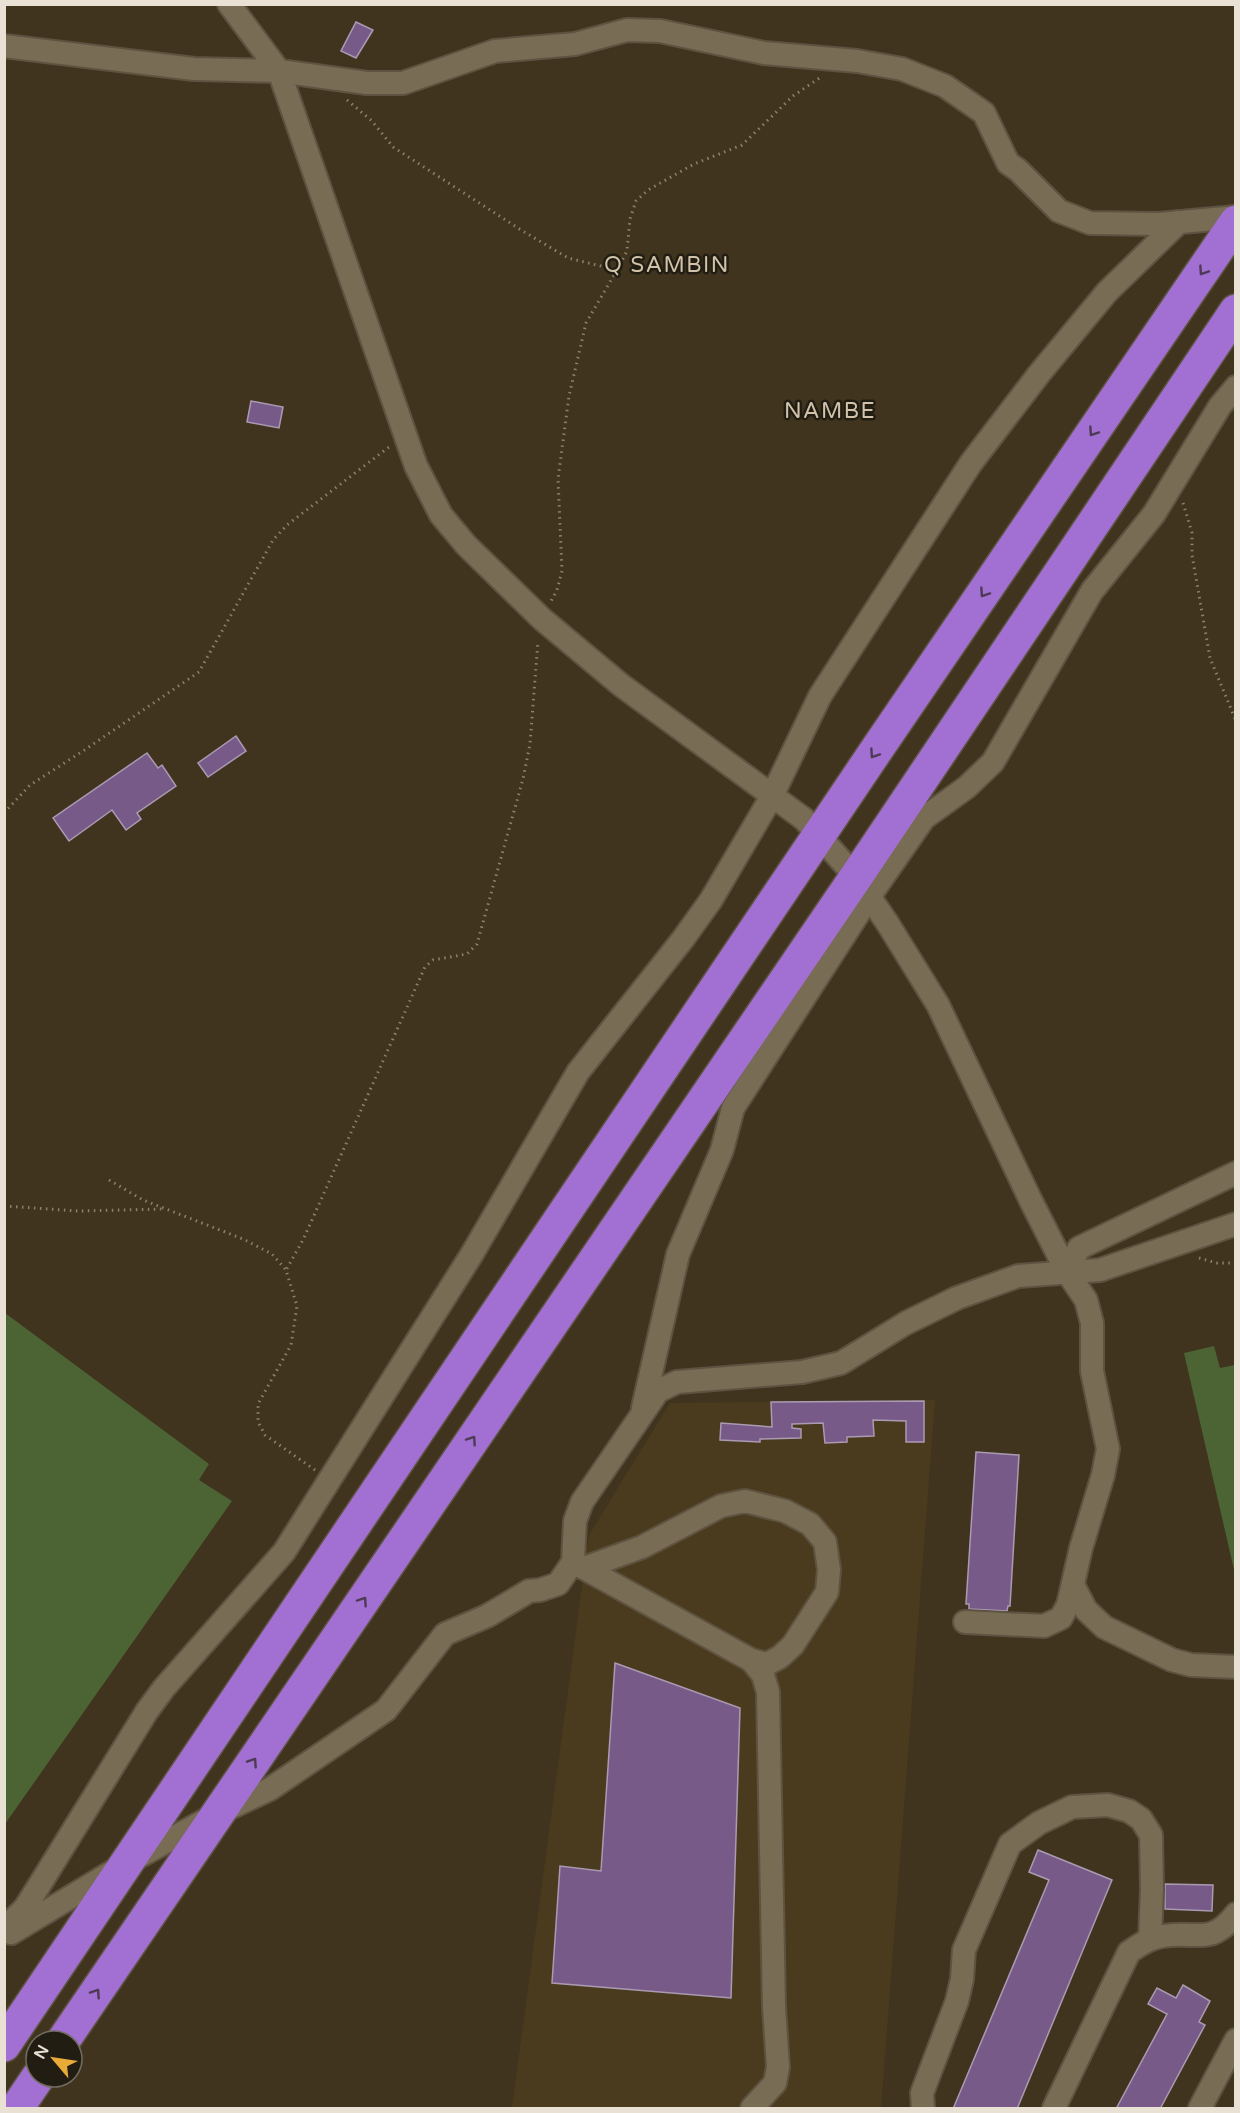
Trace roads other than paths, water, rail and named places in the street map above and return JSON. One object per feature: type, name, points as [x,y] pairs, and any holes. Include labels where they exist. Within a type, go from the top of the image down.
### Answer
[{"type":"highway","points":[[4,2045],[819,835],[1236,222]]},
{"type":"highway","points":[[71,2029],[217,1814],[863,887],[1236,312]]},
{"type":"highway","points":[[17,2109],[30,2089]]},
{"type":"street","points":[[229,4],[279,71],[416,466],[441,515],[466,545],[542,619],[621,685],[804,819],[863,887],[938,1005],[1067,1272],[1086,1300],[1092,1323],[1092,1371],[1108,1449],[1068,1605],[1061,1618],[1044,1626],[965,1622]]},
{"type":"street","points":[[4,46],[194,69],[279,71],[367,83],[403,83],[495,51],[575,44],[627,30],[660,31],[764,53],[857,61],[902,69],[945,86],[984,113],[1008,163],[1059,211],[1090,223],[1159,224],[1236,217]]},
{"type":"street","points":[[4,1929],[25,1908],[147,1711],[164,1688],[284,1552],[472,1254],[578,1072],[711,900],[772,796],[820,696],[971,463],[1107,292],[1179,222]]},
{"type":"street","points":[[641,1416],[678,1254],[722,1149],[733,1108],[863,887],[924,818],[967,787],[993,762],[1092,591],[1154,514],[1220,406],[1236,387]]},
{"type":"street","points":[[1067,1272],[1079,1248],[1236,1173]]},
{"type":"street","points":[[578,1565],[575,1521],[582,1502],[658,1391],[677,1382],[802,1372],[841,1364],[906,1323],[957,1298],[1018,1276],[1100,1270],[1236,1224]]},
{"type":"street","points":[[4,1937],[127,1863],[217,1814],[270,1789],[386,1710],[445,1634],[487,1616],[529,1591],[558,1584],[578,1565],[642,1548],[721,1506],[745,1501],[785,1510],[810,1524],[825,1542],[829,1570],[827,1592],[793,1645],[780,1657],[767,1664],[751,1660],[578,1565]]},
{"type":"street","points":[[1072,1585],[1086,1610],[1104,1627],[1172,1660],[1191,1665],[1236,1667]]},
{"type":"street","points":[[751,1660],[763,1675],[768,1692],[774,2007],[778,2067],[775,2083],[752,2109]]},
{"type":"street","points":[[923,2109],[922,2093],[957,2001],[962,1979],[964,1950],[1010,1844],[1039,1823],[1072,1807],[1108,1805],[1128,1811],[1141,1819],[1151,1835],[1150,1939]]},
{"type":"street","points":[[1054,2109],[1129,1952],[1150,1939],[1165,1935],[1207,1935],[1225,1928],[1236,1914]]},
{"type":"street","points":[[1200,2109],[1236,2040]]},
{"type":"district","name":"Q SAMBIN","points":[[667,264]]},
{"type":"district","name":"NAMBE","points":[[830,410]]}]
